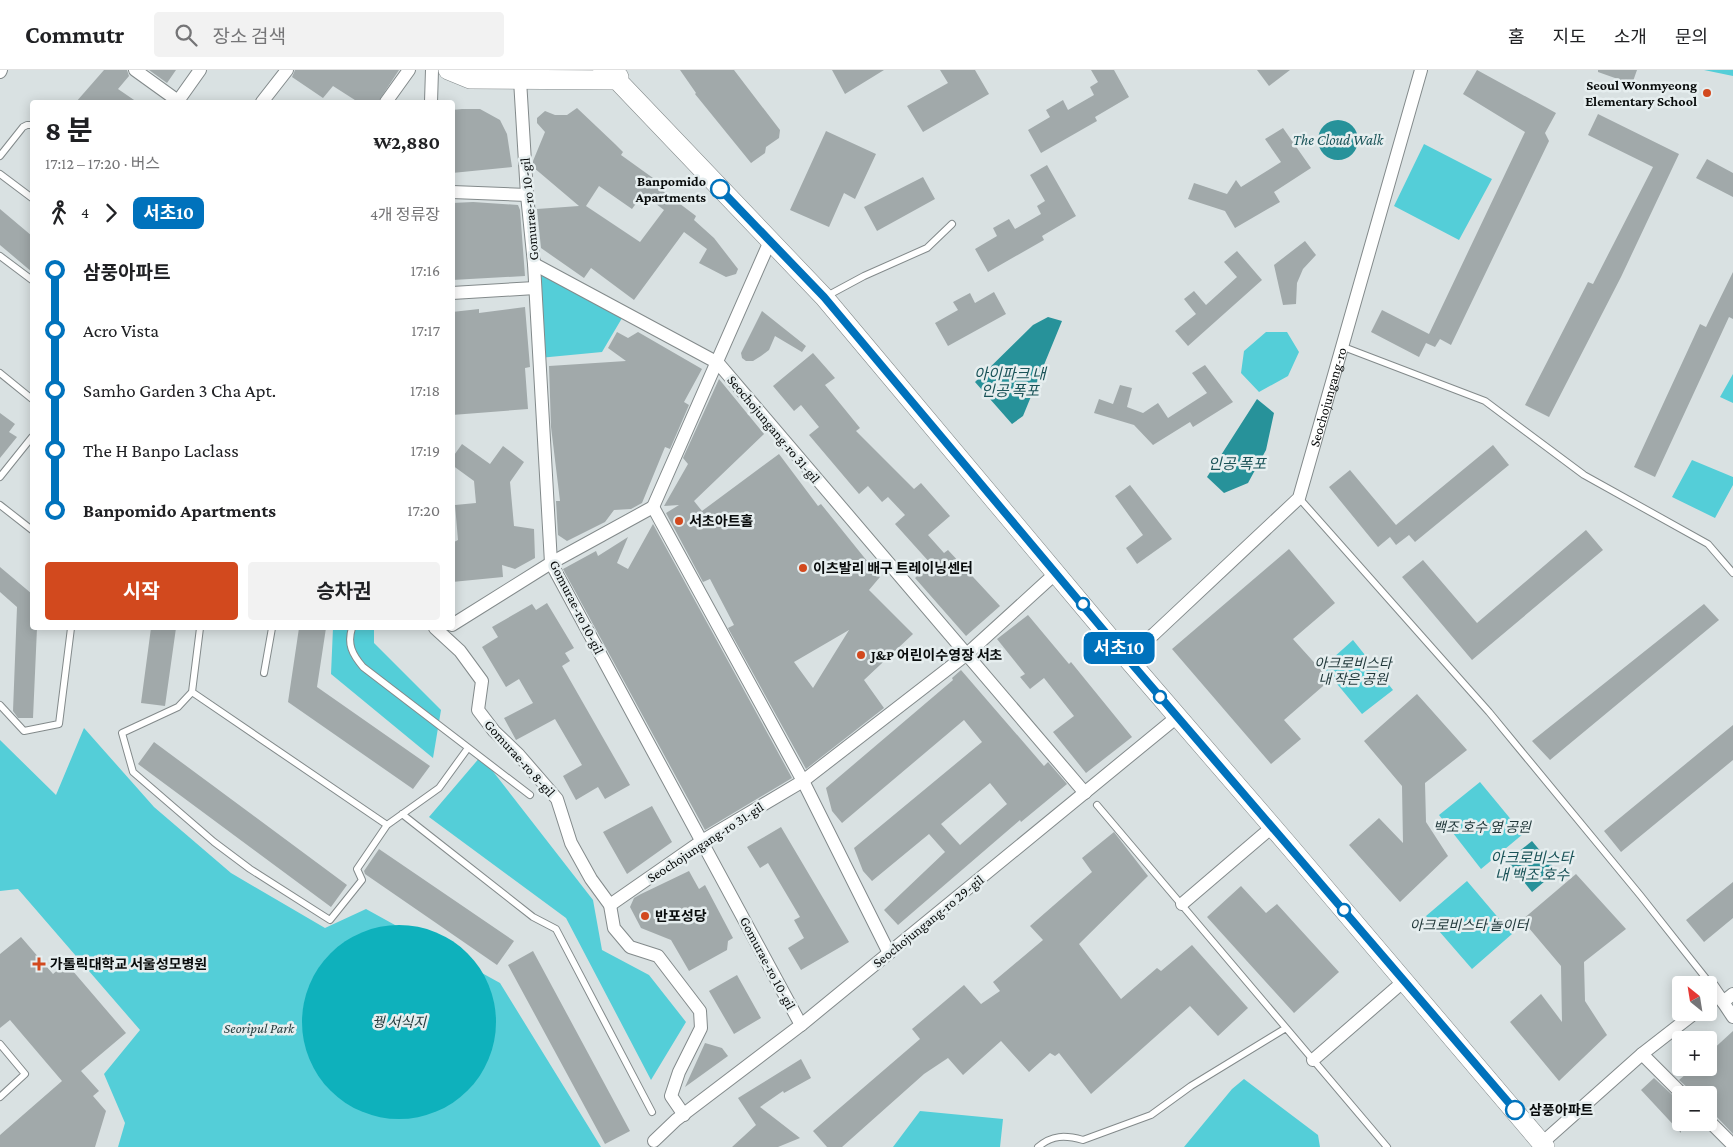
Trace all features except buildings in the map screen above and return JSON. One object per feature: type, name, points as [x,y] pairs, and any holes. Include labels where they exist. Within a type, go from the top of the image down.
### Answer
[{"type":"main road","points":[[448,70],[470,79],[520,80],[615,73],[824,297],[1057,572],[1126,657],[1290,846],[1544,1145]]},
{"type":"street","points":[[135,70],[177,100]]},
{"type":"street","points":[[179,100],[200,70]]},
{"type":"street","points":[[264,100],[287,70]]},
{"type":"street","points":[[387,100],[409,70]]},
{"type":"street","points":[[431,100],[432,70]]},
{"type":"street","name":"Seochojungang-ro","points":[[1299,498],[1421,70]]},
{"type":"street","name":"Gomurae-ro 10-gil","points":[[520,80],[527,195],[534,264],[551,562],[801,1024]]},
{"type":"street","points":[[455,192],[527,195]]},
{"type":"street","points":[[455,623],[551,562],[653,507],[718,363],[770,241]]},
{"type":"street","name":"Seochojungang-ro 31-gil","points":[[534,264],[718,363],[1085,793]]},
{"type":"street","points":[[455,293],[535,288]]},
{"type":"street","points":[[1126,657],[1154,634],[1299,498]]},
{"type":"street","points":[[653,507],[802,781],[889,953]]},
{"type":"street","name":"Seochojungang-ro 31-gil","points":[[610,906],[702,840],[802,781],[966,654],[1057,572]]},
{"type":"street","name":"Gomurae-ro 8-gil","points":[[442,630],[482,681],[478,710],[494,731],[518,754],[557,799],[571,843],[591,879],[610,906],[614,928],[630,947],[658,956],[700,1011],[701,1028],[679,1072],[671,1096],[680,1117]]},
{"type":"street","name":"Seochojungang-ro 29-gil","points":[[654,1141],[680,1117],[801,1024],[1177,717]]},
{"type":"street","points":[[1182,904],[1272,827]]},
{"type":"street","points":[[1314,1060],[1404,981]]},
{"type":"street","points":[[1723,1002],[1733,994]]},
{"type":"street","points":[[1718,995],[1733,1017]]},
{"type":"street","points":[[1544,1145],[1642,1054],[1684,1021]]},
{"type":"street","points":[[1642,1054],[1674,1086]]},
{"type":"street","points":[[1717,1129],[1733,1145]]},
{"type":"lane","points":[[0,156],[23,127],[30,125]]},
{"type":"lane","points":[[0,174],[30,196]]},
{"type":"lane","points":[[824,297],[864,276],[927,248],[952,224]]},
{"type":"lane","points":[[0,256],[30,278]]},
{"type":"lane","points":[[1341,346],[1485,401],[1584,475],[1708,544],[1733,573]]},
{"type":"lane","points":[[0,374],[30,397]]},
{"type":"lane","points":[[0,477],[30,439]]},
{"type":"lane","points":[[1299,498],[1489,712],[1640,894],[1704,976]]},
{"type":"lane","points":[[0,505],[30,528]]},
{"type":"lane","points":[[0,705],[24,731],[59,724],[71,630]]},
{"type":"lane","points":[[200,630],[192,692],[178,707],[122,732],[133,772],[214,842],[250,869],[330,920],[362,880],[357,870],[387,825],[439,788],[468,748]]},
{"type":"lane","points":[[264,673],[272,630]]},
{"type":"lane","points":[[352,630],[349,640],[352,652],[363,667],[530,795]]},
{"type":"lane","points":[[192,692],[387,825]]},
{"type":"lane","points":[[1097,805],[1387,1147]]},
{"type":"lane","points":[[402,814],[533,917],[556,929],[652,1112]]},
{"type":"lane","points":[[1038,1147],[1049,1138],[1083,1140],[1151,1115],[1191,1086],[1286,1028]]},
{"type":"lane","points":[[0,1044],[25,1074],[0,1098]]},
{"type":"green space","points":[[1704,70],[1733,70],[1733,76]]},
{"type":"green space","points":[[1424,144],[1492,179],[1459,240],[1394,206]]},
{"type":"green space","points":[[534,264],[625,313],[602,352],[539,358]]},
{"type":"green space","points":[[1266,332],[1287,332],[1299,352],[1288,376],[1259,392],[1241,373],[1244,351]]},
{"type":"green space","points":[[1733,374],[1733,403],[1720,397]]},
{"type":"green space","points":[[1692,460],[1733,477],[1733,485],[1715,518],[1672,497]]},
{"type":"green space","points":[[333,630],[374,630],[374,643],[441,710],[433,758],[331,674]]},
{"type":"green space","name":"아크로비스타 내 작은 공원","points":[[1353,640],[1393,690],[1362,714],[1323,667]]},
{"type":"green space","name":"Seoripul Park","points":[[84,728],[154,807],[231,873],[325,928],[366,909],[500,983],[601,1147],[118,1147],[125,1123],[104,1074],[140,1030],[18,889],[0,891],[0,740],[56,795]]},
{"type":"green space","points":[[481,756],[593,900],[602,950],[649,975],[686,1022],[651,1080],[566,918],[429,817]]},
{"type":"green space","name":"백조 호수 옆 공원","points":[[1480,782],[1523,834],[1481,869],[1439,815]]},
{"type":"green space","name":"아크로비스타 놀이터","points":[[1467,881],[1512,934],[1472,969],[1426,916]]},
{"type":"green space","name":"꿩 서식지","points":[[389,925],[409,925],[445,936],[468,953],[480,968],[489,985],[496,1012],[496,1032],[489,1059],[480,1076],[468,1091],[453,1103],[436,1112],[409,1119],[389,1119],[353,1108],[337,1097],[324,1084],[313,1068],[306,1050],[302,1032],[302,1012],[313,976],[324,960],[337,947],[353,936],[371,929]]},
{"type":"green space","points":[[1244,1079],[1318,1135],[1320,1147],[1184,1147],[1232,1089]]},
{"type":"green space","points":[[920,1111],[1003,1119],[1000,1147],[893,1147]]},
{"type":"water","name":"The Cloud Walk","points":[[1338,120],[1352,126],[1358,140],[1352,154],[1338,160],[1324,154],[1318,140],[1324,126]]},
{"type":"water","name":"아이파크 내 인공 폭포","points":[[1048,317],[1062,321],[1023,416],[1012,424],[975,382],[1033,325]]},
{"type":"water","name":"인공 폭포","points":[[1257,399],[1274,413],[1266,450],[1248,483],[1224,493],[1207,477]]},
{"type":"water","name":"아크로비스타 내 백조 호수","points":[[1532,841],[1557,871],[1532,892],[1507,861]]},
{"type":"bus line","name":"서초10","points":[[720,189],[824,297],[1057,572],[1126,657],[1515,1110]]},
{"type":"place","name":"Seoul Wonmyeong Elementary School","points":[[1707,93]]},
{"type":"place","name":"Banpomido Apartments","points":[[720,189]]},
{"type":"place","name":"서초아트홀","points":[[679,521]]},
{"type":"place","name":"이츠발리 배구 트레이닝센터","points":[[803,568]]},
{"type":"place","name":"J&P 어린이수영장 서초","points":[[861,655]]},
{"type":"place","name":"반포성당","points":[[645,916]]},
{"type":"place","name":"가톨릭대학교 서울성모병원","points":[[39,964]]},
{"type":"place","name":"삼풍아파트","points":[[1515,1110]]}]
